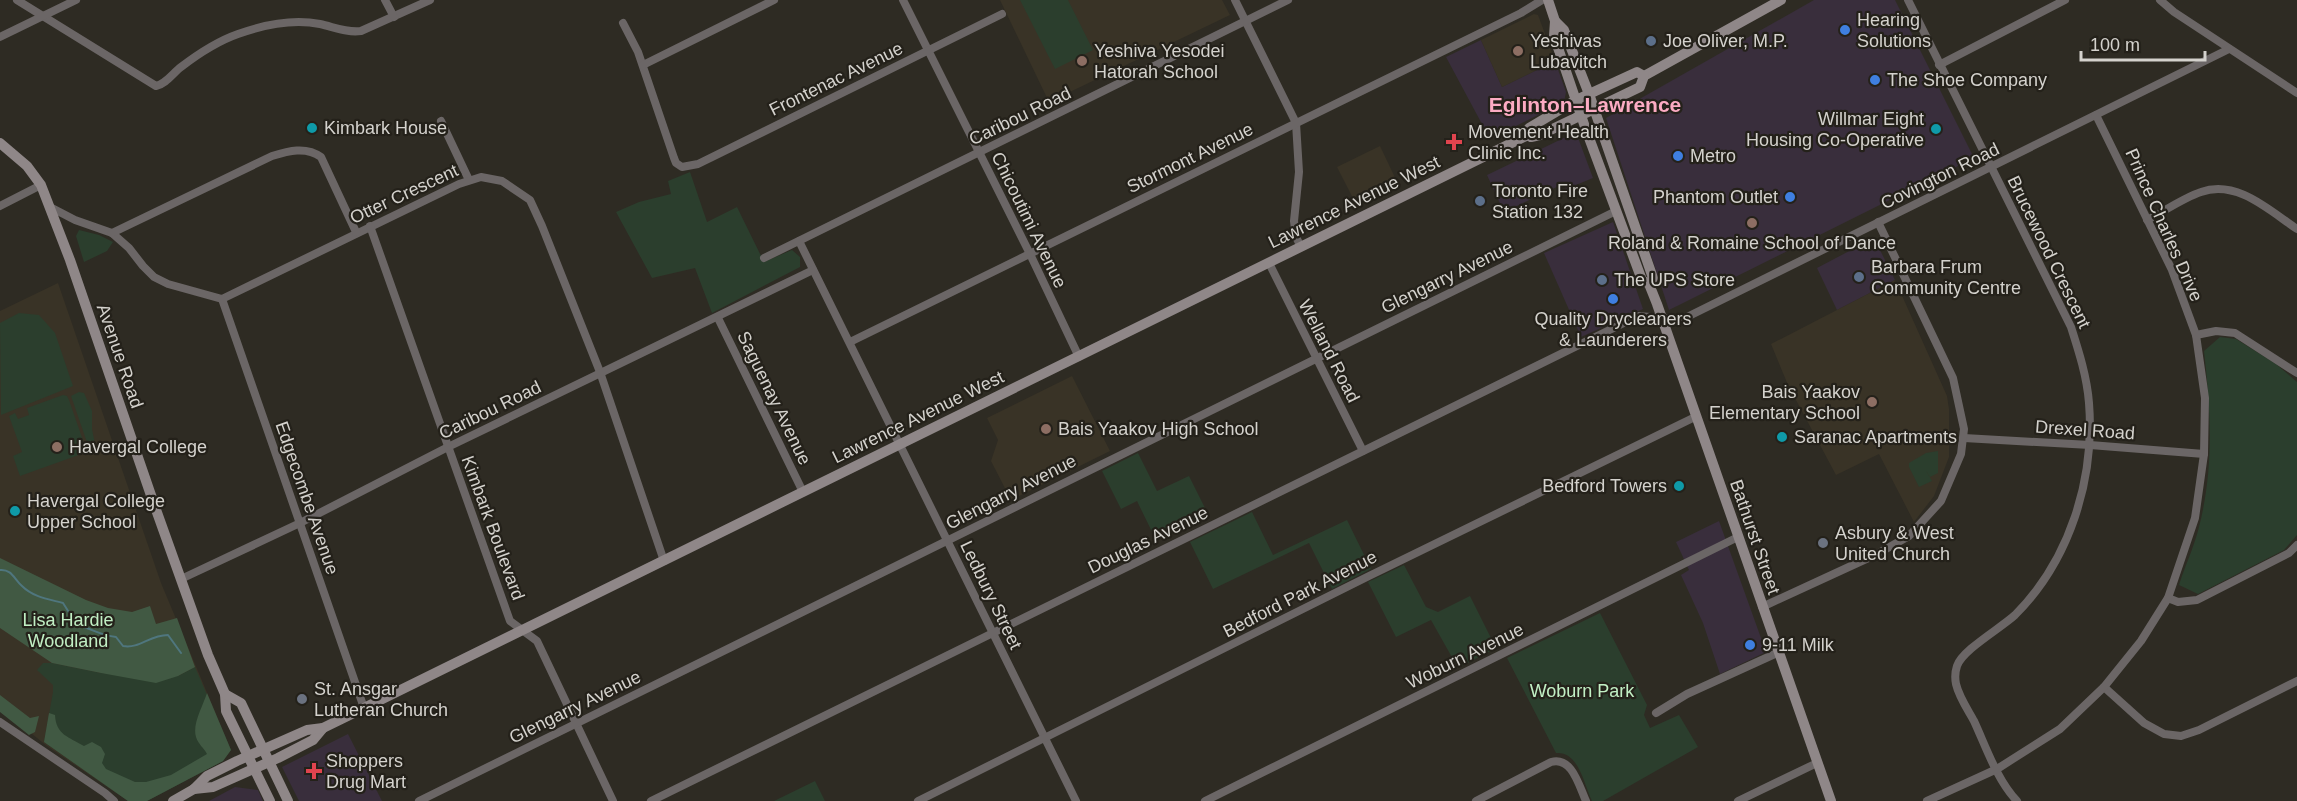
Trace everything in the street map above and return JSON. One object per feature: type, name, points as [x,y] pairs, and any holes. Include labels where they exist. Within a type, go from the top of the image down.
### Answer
[{"type":"main road","name":"Bathurst Street","points":[[1548,0],[1555,21],[1554,36],[1581,116],[1642,280],[1649,284],[1831,801]]},
{"type":"main road","name":"Lawrence Avenue West","points":[[172,801],[194,789],[207,777],[249,756],[307,730],[322,728],[364,708],[1528,135],[1536,137],[1595,110],[1640,87],[1644,76],[1780,0]]},
{"type":"main road","name":"Bathurst Street","points":[[1555,21],[1564,30],[1595,110],[1653,278],[1649,284]]},
{"type":"main road","name":"Lawrence Avenue West","points":[[1528,135],[1530,129],[1576,100],[1637,72],[1644,76]]},
{"type":"main road","name":"Avenue Road","points":[[0,143],[27,166],[42,185],[208,655],[225,694],[226,711],[270,801]]},
{"type":"main road","name":"Avenue Road","points":[[225,694],[241,703],[288,801]]},
{"type":"main road","name":"Lawrence Avenue West","points":[[194,789],[213,787],[269,762],[313,740],[322,728]]},
{"type":"street","points":[[17,0],[156,86],[161,85],[181,67],[211,47],[249,31],[269,26],[301,23],[358,32],[394,18],[430,0]]},
{"type":"street","points":[[0,37],[76,0]]},
{"type":"street","points":[[385,0],[394,18]]},
{"type":"street","points":[[623,23],[643,65],[774,0]]},
{"type":"street","name":"Chicoutimi Avenue","points":[[903,0],[1079,357]]},
{"type":"street","points":[[1235,0],[1296,123],[1299,172],[1294,221],[1300,247]]},
{"type":"street","name":"Caribou Road","points":[[764,258],[1288,0]]},
{"type":"street","name":"Stormont Avenue","points":[[850,342],[1533,7],[1542,0]]},
{"type":"street","name":"Brucewood Crescent","points":[[1908,0],[2071,327],[2084,367],[2089,402],[2090,445],[2086,477],[2069,534],[2048,573],[2014,616],[1966,654],[1957,666],[1956,683],[1959,690],[1997,769],[2017,801]]},
{"type":"street","points":[[1939,65],[2065,0]]},
{"type":"street","points":[[2160,0],[2174,12],[2297,93]]},
{"type":"street","name":"Frontenac Avenue","points":[[643,65],[674,158],[676,163],[682,167],[698,164],[1002,14]]},
{"type":"street","name":"Covington Road","points":[[1661,317],[1677,319],[1687,317],[2229,49]]},
{"type":"street","name":"Prince Charles Drive","points":[[1927,801],[1997,769],[2060,729],[2104,687],[2141,641],[2168,598],[2195,518],[2204,454],[2205,398],[2196,335],[2172,270],[2096,115]]},
{"type":"street","points":[[441,121],[469,180]]},
{"type":"street","points":[[112,233],[272,156],[295,150],[315,153],[321,157],[356,232]]},
{"type":"street","name":"Otter Crescent","points":[[222,299],[356,232],[469,180],[481,177],[502,181],[530,200],[542,226],[600,372],[664,561]]},
{"type":"street","points":[[0,206],[42,185]]},
{"type":"street","points":[[2147,220],[2202,191],[2223,189],[2247,195],[2297,230]]},
{"type":"street","points":[[50,207],[75,220],[112,233],[154,277],[168,284],[222,299]]},
{"type":"street","name":"Glengarry Avenue","points":[[419,801],[1616,211]]},
{"type":"street","points":[[1762,607],[1877,554],[1909,536],[1941,501],[1956,468],[1964,438],[1959,398],[1953,378],[1878,222]]},
{"type":"street","name":"Kimbark Boulevard","points":[[370,226],[510,621],[537,641],[613,801]]},
{"type":"street","name":"Ledbury Street","points":[[799,241],[1076,801]]},
{"type":"street","name":"Welland Road","points":[[1269,263],[1363,451]]},
{"type":"street","name":"Caribou Road","points":[[181,579],[300,523],[600,372],[718,318],[813,270]]},
{"type":"street","name":"Edgecombe Avenue","points":[[222,299],[364,708]]},
{"type":"street","name":"Douglas Avenue","points":[[651,801],[1638,316],[1661,317]]},
{"type":"street","name":"Saguenay Avenue","points":[[718,318],[803,492]]},
{"type":"street","points":[[2196,335],[2216,331],[2235,333],[2297,373]]},
{"type":"street","name":"Bedford Park Avenue","points":[[918,801],[1695,417]]},
{"type":"street","name":"Drexel Road","points":[[1964,438],[2204,454]]},
{"type":"street","name":"Woburn Avenue","points":[[1204,801],[1738,537]]},
{"type":"street","points":[[2168,598],[2178,602],[2197,600],[2289,553],[2297,545]]},
{"type":"street","points":[[1656,712],[1687,694],[1777,653]]},
{"type":"street","points":[[2104,687],[2144,723],[2164,734],[2181,736],[2199,730],[2297,681]]},
{"type":"street","points":[[0,722],[114,801]]},
{"type":"street","points":[[1476,801],[1551,762],[1564,762],[1571,770],[1586,801]]},
{"type":"street","points":[[1738,801],[1817,763]]},
{"type":"shaded area","name":"Yeshiva Yesodei Hatorah School","points":[[1000,0],[1222,0],[1230,15],[1049,102]]},
{"type":"shaded area","points":[[1814,0],[1895,0],[1974,158],[1669,310],[1606,118]]},
{"type":"shaded area","name":"Yeshivas Lubavitch","points":[[1534,14],[1538,15],[1555,61],[1502,87],[1481,40]]},
{"type":"shaded area","points":[[1481,40],[1502,87],[1555,61],[1566,92],[1564,102],[1490,139],[1446,57]]},
{"type":"shaded area","points":[[1574,133],[1577,135],[1593,178],[1566,189],[1563,184],[1504,212],[1487,175]]},
{"type":"shaded area","points":[[1380,146],[1399,186],[1357,206],[1337,167]]},
{"type":"shaded area","points":[[1613,222],[1643,309],[1581,337],[1544,253]]},
{"type":"shaded area","points":[[1874,238],[1895,280],[1837,310],[1817,268]]},
{"type":"shaded area","name":"Bais Yaakov Elementary School","points":[[1895,280],[1947,396],[1949,409],[1949,457],[1934,496],[1914,522],[1879,454],[1836,475],[1788,385],[1771,344]]},
{"type":"shaded area","name":"Havergal College","points":[[58,283],[161,583],[231,750],[223,761],[147,801],[128,801],[47,746],[0,708],[0,311]]},
{"type":"shaded area","name":"Bais Yaakov High School","points":[[1072,376],[1110,451],[1011,500],[991,461],[998,440],[987,418]]},
{"type":"shaded area","points":[[1719,521],[1766,652],[1720,674],[1703,623],[1681,575],[1689,570],[1676,542]]},
{"type":"shaded area","points":[[348,734],[382,801],[299,801],[282,767]]},
{"type":"shaded area","points":[[235,787],[258,790],[263,801],[209,801]]},
{"type":"green space","points":[[1020,0],[1068,0],[1093,50],[1055,69]]},
{"type":"green space","points":[[690,172],[707,222],[737,207],[764,262],[792,250],[800,257],[800,267],[712,313],[695,268],[652,278],[616,212],[639,202],[671,194],[668,181]]},
{"type":"green space","points":[[79,230],[99,235],[113,242],[107,251],[84,262],[76,236]]},
{"type":"green space","points":[[19,313],[39,315],[55,333],[73,386],[1,415],[0,323]]},
{"type":"green space","points":[[2220,337],[2236,339],[2276,364],[2297,382],[2297,535],[2284,550],[2198,594],[2179,585],[2197,534],[2207,483],[2210,440],[2204,351]]},
{"type":"green space","points":[[79,392],[84,393],[92,411],[92,429],[96,449],[90,451],[71,396]]},
{"type":"green space","points":[[63,395],[69,400],[87,452],[20,476],[13,456],[22,452],[9,416],[15,413],[18,419],[29,415],[27,408]]},
{"type":"green space","points":[[1938,451],[1938,473],[1930,477],[1925,469],[1932,481],[1919,487],[1909,463],[1926,453]]},
{"type":"green space","points":[[1138,453],[1157,491],[1189,476],[1208,514],[1156,540],[1137,501],[1121,509],[1102,471]]},
{"type":"green space","points":[[1252,512],[1273,555],[1347,520],[1371,569],[1332,589],[1309,543],[1213,589],[1190,542]]},
{"type":"green space","name":"Lisa Hardie Woodland","points":[[0,558],[86,600],[108,608],[132,612],[150,606],[156,624],[177,618],[195,667],[178,676],[156,683],[52,663],[0,628]]},
{"type":"green space","name":"Woburn Park","points":[[1404,565],[1426,607],[1438,612],[1470,596],[1496,648],[1458,668],[1431,620],[1396,637],[1368,582]]},
{"type":"green space","name":"Woburn Park","points":[[1600,613],[1647,705],[1644,715],[1650,728],[1679,715],[1698,747],[1603,801],[1592,801],[1575,763],[1570,757],[1556,753],[1507,658]]},
{"type":"green space","points":[[43,663],[101,673],[178,676],[195,667],[231,750],[223,761],[147,801],[128,801],[44,742],[53,685],[37,670]]},
{"type":"green space","points":[[207,693],[231,750],[223,761],[147,801],[128,801],[44,742],[49,713],[55,715],[58,727],[68,738],[84,746],[92,742],[101,747],[105,754],[102,763],[106,769],[135,782],[146,782],[171,775],[207,754],[198,742],[195,732]]},
{"type":"green space","points":[[0,695],[30,718],[39,716],[35,732],[29,735],[0,712]]},
{"type":"green space","points":[[815,781],[825,801],[774,801]]},
{"type":"waterway","points":[[0,570],[10,573],[31,593],[63,603],[77,625],[116,637],[123,646],[135,646],[155,637],[168,635],[181,653]]},
{"type":"place","name":"Hearing Solutions","points":[[1845,30]]},
{"type":"place","name":"Joe Oliver, M.P.","points":[[1651,41]]},
{"type":"place","name":"Yeshivas Lubavitch","points":[[1518,51]]},
{"type":"place","name":"Yeshiva Yesodei Hatorah School","points":[[1082,61]]},
{"type":"place","name":"The Shoe Company","points":[[1875,80]]},
{"type":"place","name":"Kimbark House","points":[[312,128]]},
{"type":"place","name":"Willmar Eight Housing Co-Operative","points":[[1936,129]]},
{"type":"place","name":"Movement Health Clinic Inc.","points":[[1454,142]]},
{"type":"place","name":"Metro","points":[[1678,156]]},
{"type":"place","name":"Phantom Outlet","points":[[1790,197]]},
{"type":"place","name":"Toronto Fire Station 132","points":[[1480,201]]},
{"type":"place","name":"Roland & Romaine School of Dance","points":[[1752,223]]},
{"type":"place","name":"Barbara Frum Community Centre","points":[[1859,277]]},
{"type":"place","name":"The UPS Store","points":[[1602,280]]},
{"type":"place","name":"Quality Drycleaners & Launderers","points":[[1613,299]]},
{"type":"place","name":"Bais Yaakov Elementary School","points":[[1872,402]]},
{"type":"place","name":"Bais Yaakov High School","points":[[1046,429]]},
{"type":"place","name":"Saranac Apartments","points":[[1782,437]]},
{"type":"place","name":"Havergal College","points":[[57,447]]},
{"type":"place","name":"Bedford Towers","points":[[1679,486]]},
{"type":"place","name":"Havergal College Upper School","points":[[15,511]]},
{"type":"place","name":"Asbury & West United Church","points":[[1823,543]]},
{"type":"place","name":"9-11 Milk","points":[[1750,645]]},
{"type":"place","name":"St. Ansgar Lutheran Church","points":[[302,699]]},
{"type":"place","name":"Shoppers Drug Mart","points":[[314,771]]},
{"type":"district","name":"Eglinton–Lawrence","points":[[1585,105]]}]
